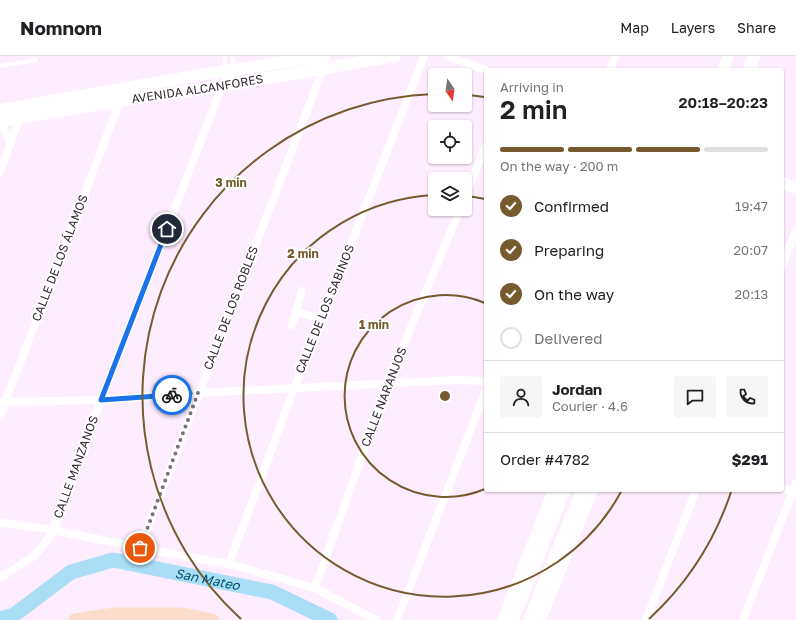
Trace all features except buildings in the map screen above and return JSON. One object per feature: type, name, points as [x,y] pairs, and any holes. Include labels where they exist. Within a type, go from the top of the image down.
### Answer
[{"type":"main road","name":"AVENIDA ALCANFORES","points":[[0,110],[230,71],[295,58],[325,56]]},
{"type":"main road","name":"AVENIDA ALCANFORES","points":[[0,120],[222,86],[395,56]]},
{"type":"main road","points":[[724,68],[728,56]]},
{"type":"main road","points":[[750,68],[754,56]]},
{"type":"main road","points":[[784,184],[796,188]]},
{"type":"main road","points":[[504,620],[553,492]]},
{"type":"main road","points":[[513,620],[564,492]]},
{"type":"main road","points":[[529,620],[581,492]]},
{"type":"main road","points":[[540,620],[591,492]]},
{"type":"main road","points":[[75,620],[115,617],[184,617],[212,620]]},
{"type":"street","name":"CALLE DE LOS SABINOS","points":[[229,564],[294,389],[424,56]]},
{"type":"street","points":[[447,56],[484,69]]},
{"type":"street","points":[[611,68],[615,56]]},
{"type":"street","name":"CALLE DE LOS ROBLES","points":[[140,548],[323,69]]},
{"type":"street","name":"CALLE MANZANOS","points":[[0,578],[34,556],[44,546],[53,530],[101,400],[222,86],[230,71]]},
{"type":"street","name":"CALLE DE LOS ÁLAMOS","points":[[0,416],[3,402],[120,101]]},
{"type":"street","points":[[0,172],[20,117]]},
{"type":"street","points":[[0,120],[11,144]]},
{"type":"street","points":[[472,180],[484,151]]},
{"type":"street","name":"CALLE NARANJOS","points":[[315,588],[388,383],[457,216]]},
{"type":"street","points":[[784,262],[796,230]]},
{"type":"street","points":[[292,325],[302,291]]},
{"type":"street","points":[[296,312],[322,319]]},
{"type":"street","points":[[3,402],[101,400],[198,393],[388,383],[484,380]]},
{"type":"street","points":[[397,620],[484,395]]},
{"type":"street","points":[[743,620],[794,492],[796,483]]},
{"type":"street","points":[[784,489],[794,492]]},
{"type":"street","points":[[646,620],[695,492]]},
{"type":"street","points":[[0,522],[53,530],[229,564],[315,588],[376,620]]},
{"type":"lane","points":[[224,56],[230,71]]},
{"type":"lane","points":[[230,71],[232,56]]},
{"type":"lane","points":[[0,66],[36,60]]},
{"type":"waterway","name":"San Mateo","points":[[0,619],[14,615],[71,572],[113,560],[272,592],[330,620]]},
{"type":"way so far","points":[[140,548],[198,393],[172,395]]},
{"type":"route","points":[[167,229],[101,400],[172,395]]}]
